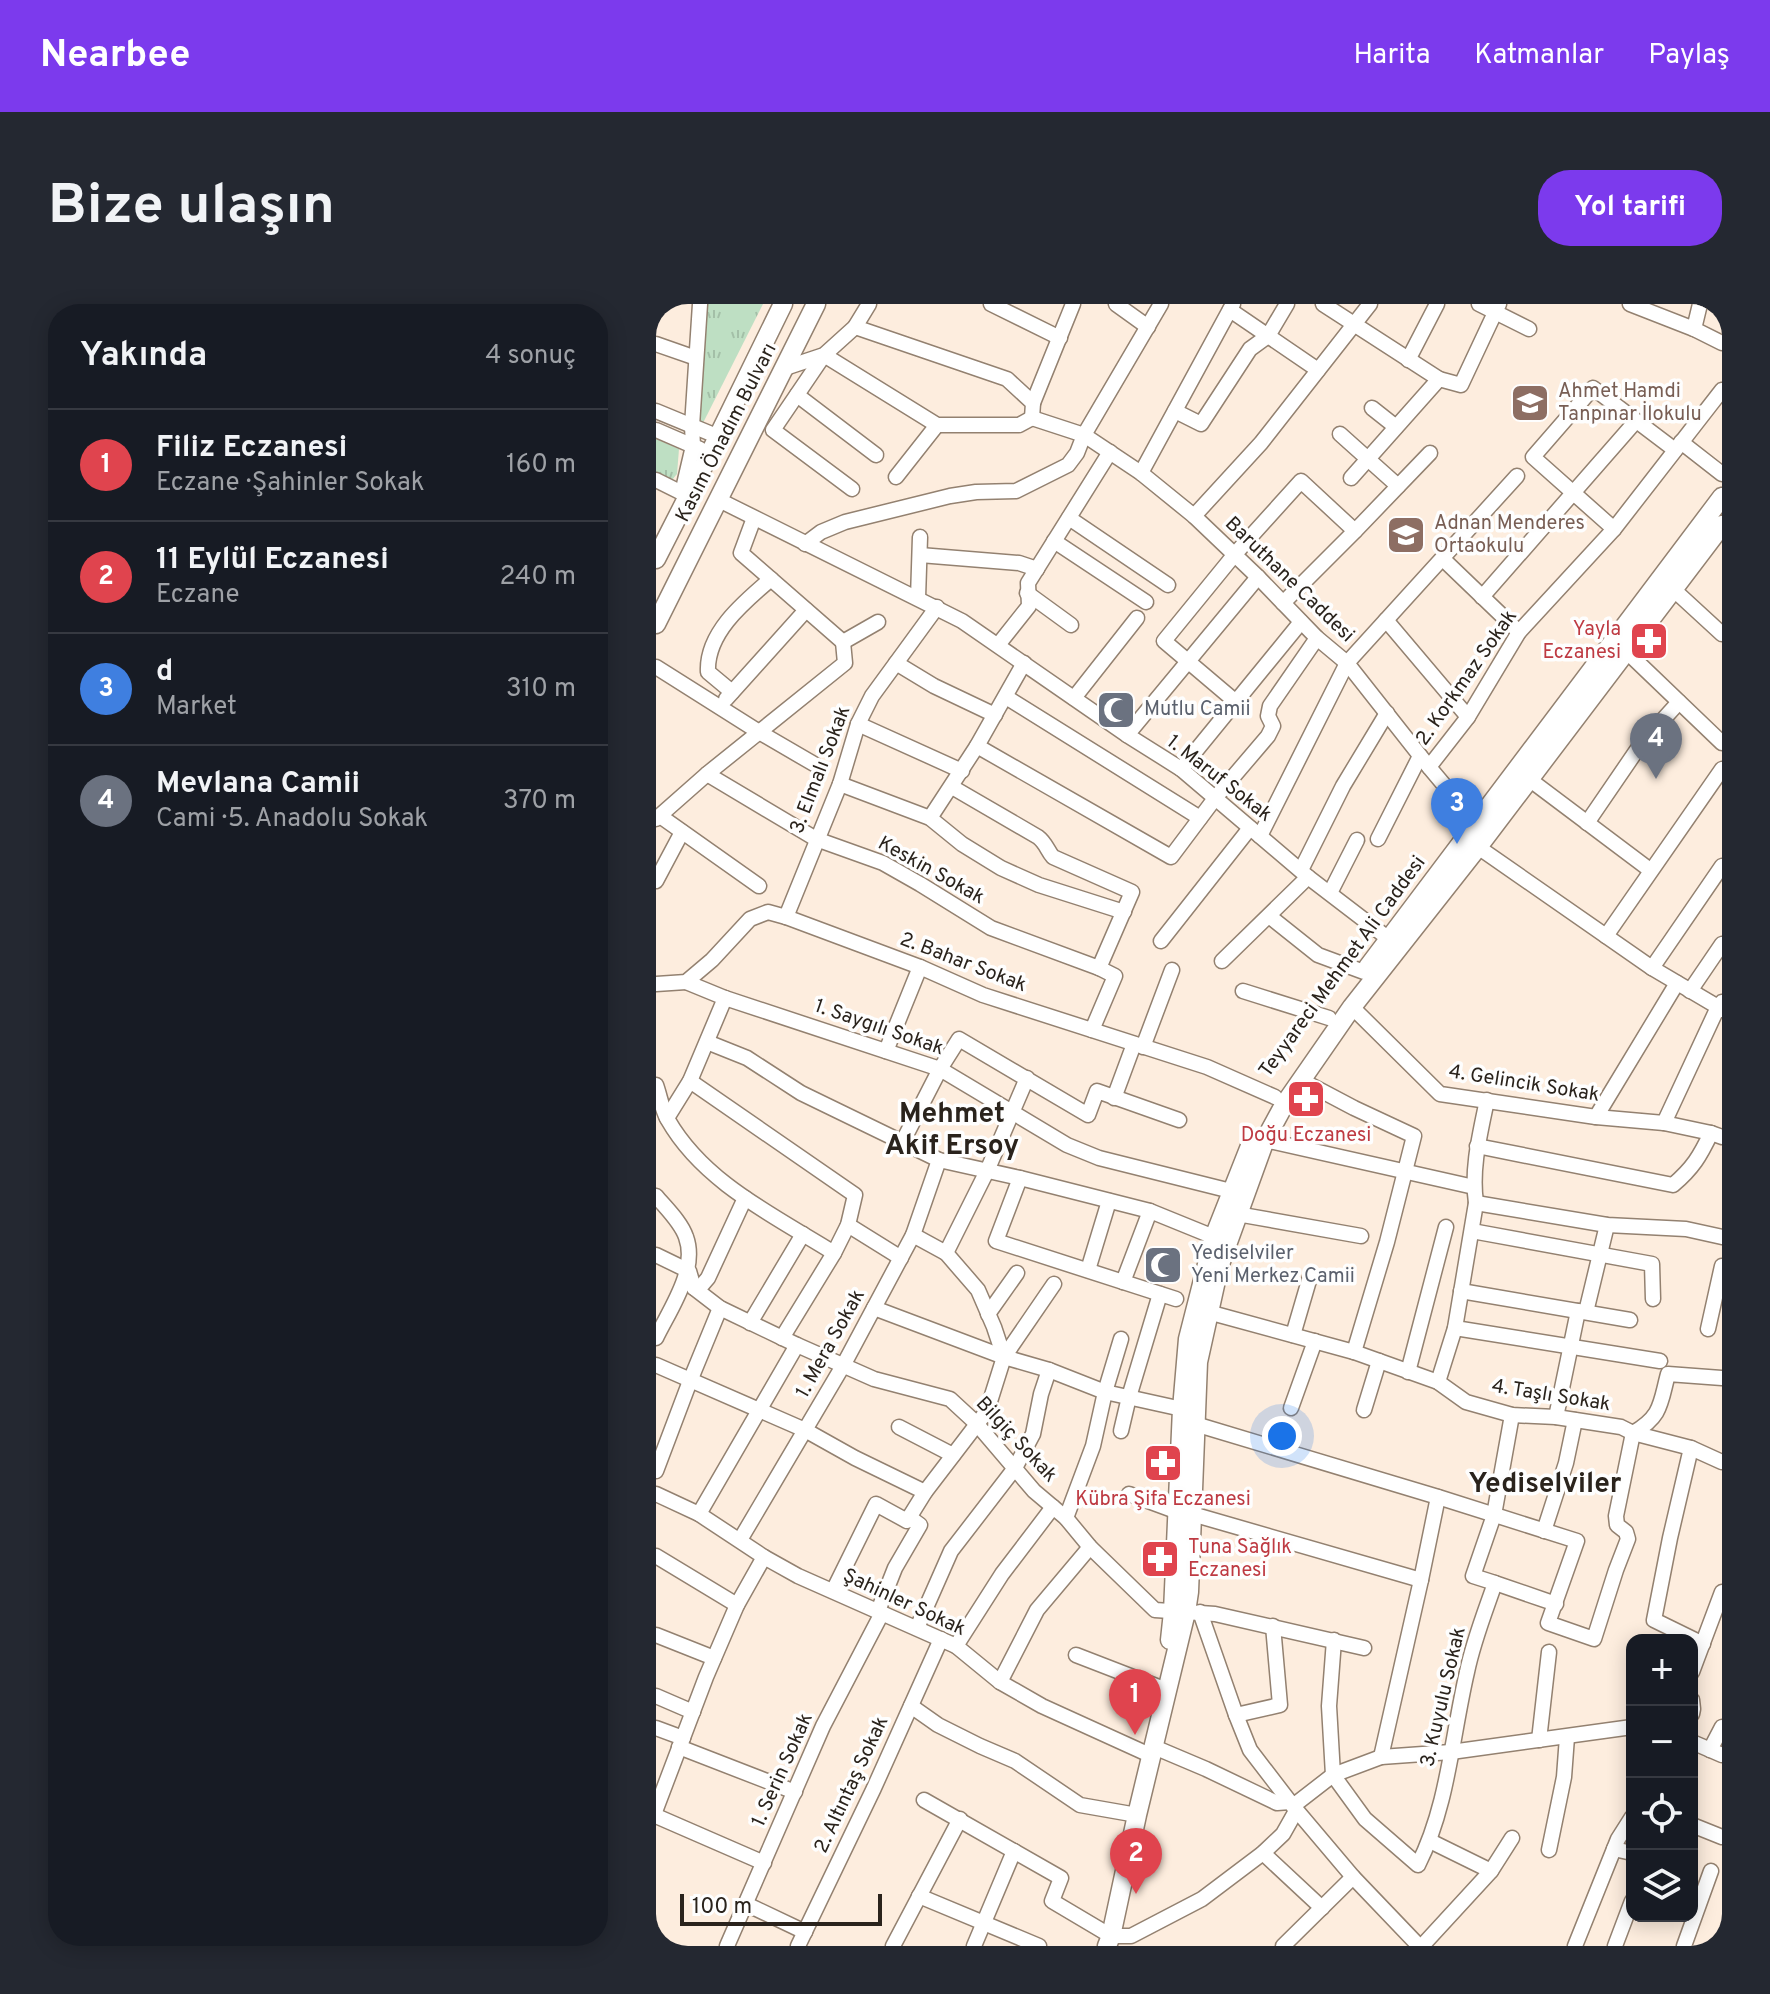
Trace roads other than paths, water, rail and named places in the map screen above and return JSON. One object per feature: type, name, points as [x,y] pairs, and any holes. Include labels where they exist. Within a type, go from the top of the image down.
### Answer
[{"type":"main road","name":"Kasım Önadım Bulvarı","points":[[656,559],[707,445],[783,304]]},
{"type":"main road","name":"Kasım Önadım Bulvarı","points":[[656,624],[816,304]]},
{"type":"main road","name":"Teyyareci Mehmet Ali Caddesi","points":[[1109,1941],[1187,1612],[1189,1592],[1182,1409],[1188,1339],[1214,1237],[1249,1148],[1275,1097],[1329,1018],[1722,497]]},
{"type":"main road","name":"Teyyareci Mehmet Ali Caddesi","points":[[1185,1513],[1198,1362],[1208,1312],[1237,1214],[1265,1140],[1284,1105],[1352,1007],[1478,847],[1673,589],[1719,536]]},
{"type":"main road","name":"Teyyareci Mehmet Ali Caddesi","points":[[1155,1745],[1164,1689],[1187,1612]]},
{"type":"street","points":[[698,304],[692,426],[707,445]]},
{"type":"street","points":[[852,489],[773,430],[824,355],[855,327],[869,304]]},
{"type":"street","points":[[991,304],[1060,338]]},
{"type":"street","points":[[824,355],[937,425],[1019,425],[1033,410],[1073,304]]},
{"type":"street","points":[[1116,304],[1148,327]]},
{"type":"street","points":[[805,544],[821,532],[845,522],[950,496],[1016,491],[1068,465],[1161,304]]},
{"type":"street","points":[[1175,411],[1201,424],[1250,349],[1268,336],[1287,304]]},
{"type":"street","points":[[1323,304],[1439,379],[1461,385],[1497,308]]},
{"type":"street","points":[[1194,516],[1261,443],[1370,304]]},
{"type":"street","points":[[1408,360],[1437,304]]},
{"type":"street","points":[[1479,304],[1497,308],[1529,329]]},
{"type":"street","points":[[1630,304],[1722,343]]},
{"type":"street","points":[[1694,329],[1700,304]]},
{"type":"street","points":[[1141,473],[1231,307],[1318,370]]},
{"type":"street","points":[[855,327],[1007,379],[1033,410]]},
{"type":"street","points":[[656,344],[696,358]]},
{"type":"street","points":[[785,368],[824,355]]},
{"type":"street","points":[[1351,478],[1439,379]]},
{"type":"street","points":[[1614,529],[1533,457],[1593,388],[1636,421],[1722,474]]},
{"type":"street","name":"2. Korkmaz Sokak","points":[[1378,839],[1424,762],[1468,717],[1519,632],[1614,529],[1722,390]]},
{"type":"street","points":[[797,395],[876,455]]},
{"type":"street","points":[[1372,408],[1396,427]]},
{"type":"street","name":"Baruthane Caddesi","points":[[1033,410],[1084,435],[1141,473],[1235,554],[1317,638],[1347,663],[1476,823]]},
{"type":"street","points":[[656,411],[692,426],[707,445]]},
{"type":"street","points":[[1482,597],[1636,421]]},
{"type":"street","points":[[896,477],[937,425]]},
{"type":"street","points":[[656,430],[707,445]]},
{"type":"street","points":[[1340,434],[1398,486]]},
{"type":"street","points":[[998,645],[1029,606],[1028,583],[1110,452]]},
{"type":"street","points":[[1283,603],[1430,453]]},
{"type":"street","points":[[1161,941],[1255,832],[1347,663],[1517,476]]},
{"type":"street","points":[[656,480],[685,494]]},
{"type":"street","points":[[1236,702],[1164,641],[1235,554],[1301,481],[1355,531]]},
{"type":"street","name":"1. Maruf Sokak","points":[[719,500],[962,621],[1181,769],[1304,874],[1389,939]]},
{"type":"street","points":[[754,518],[741,553],[843,642],[845,663],[658,817],[759,886]]},
{"type":"street","points":[[1069,518],[1168,585]]},
{"type":"street","points":[[918,598],[920,537]]},
{"type":"street","points":[[1054,541],[1146,602]]},
{"type":"street","points":[[920,555],[1019,563],[1037,569]]},
{"type":"street","points":[[1443,559],[1519,632]]},
{"type":"street","points":[[1127,735],[1258,577]]},
{"type":"street","points":[[732,692],[708,672],[708,661],[719,635],[739,606],[771,579]]},
{"type":"street","points":[[1673,589],[1722,634]]},
{"type":"street","points":[[1027,593],[1071,625]]},
{"type":"street","name":"3. Elmalı Sokak","points":[[786,917],[840,784],[858,724],[872,696],[937,607]]},
{"type":"street","points":[[719,707],[806,610]]},
{"type":"street","points":[[1074,698],[1137,618]]},
{"type":"street","points":[[1386,620],[1468,717]]},
{"type":"street","points":[[843,642],[878,622]]},
{"type":"street","points":[[1181,769],[1301,622]]},
{"type":"street","points":[[977,746],[1171,857],[1216,797],[1268,736],[1273,726],[1268,716],[1270,706],[1317,638]]},
{"type":"street","points":[[1626,651],[1722,743]]},
{"type":"street","points":[[896,663],[934,686],[995,715]]},
{"type":"street","points":[[930,818],[962,771],[1024,663]]},
{"type":"street","points":[[656,667],[814,764]]},
{"type":"street","points":[[1006,697],[1200,818]]},
{"type":"street","points":[[1587,823],[1641,744],[1679,702]]},
{"type":"street","points":[[1222,961],[1269,916],[1304,874],[1343,786],[1387,713]]},
{"type":"street","points":[[858,724],[962,771]]},
{"type":"street","points":[[1606,936],[1722,769]]},
{"type":"street","name":"Keskin Sokak","points":[[707,774],[816,839],[883,863],[991,928],[1099,968]]},
{"type":"street","points":[[1529,779],[1650,870]]},
{"type":"street","points":[[840,784],[930,818],[962,844],[1001,868],[1039,885],[1124,912]]},
{"type":"street","points":[[952,787],[1038,837],[1053,857],[1132,892],[1099,968],[1115,976],[1092,1030]]},
{"type":"street","points":[[656,881],[682,832]]},
{"type":"street","points":[[1330,893],[1357,840]]},
{"type":"street","points":[[1478,847],[1652,968],[1721,1007],[1664,1123]]},
{"type":"street","points":[[1652,968],[1722,866]]},
{"type":"street","name":"2. Bahar Sokak","points":[[686,982],[712,960],[750,919],[768,912],[920,967],[983,995],[1207,1067],[1275,1097]]},
{"type":"street","points":[[1269,916],[1318,955],[1364,972]]},
{"type":"street","points":[[1690,991],[1722,944]]},
{"type":"street","points":[[886,1051],[920,967]]},
{"type":"street","points":[[1114,1098],[1172,970]]},
{"type":"street","points":[[656,984],[686,982]]},
{"type":"street","name":"1. Saygılı Sokak","points":[[686,982],[725,998],[940,1069],[1067,1145],[1099,1158],[1231,1191]]},
{"type":"street","points":[[1596,1117],[1677,983]]},
{"type":"street","points":[[1243,991],[1329,1018]]},
{"type":"street","points":[[667,1118],[690,1081],[725,998]]},
{"type":"street","name":"4. Gelincik Sokak","points":[[1352,1007],[1440,1094],[1596,1117],[1664,1123],[1716,1135]]},
{"type":"street","points":[[902,1143],[959,1039],[1088,1115],[1097,1091],[1179,1120]]},
{"type":"street","points":[[707,1042],[747,1058],[801,1093],[939,1160],[1150,1211],[1214,1237]]},
{"type":"street","points":[[946,1253],[987,1171],[1027,1078]]},
{"type":"street","points":[[1301,1080],[1414,1136],[1354,1352]]},
{"type":"street","points":[[690,1081],[855,1195],[848,1225],[834,1253],[782,1338]]},
{"type":"street","points":[[656,1085],[667,1118],[686,1145],[722,1183],[834,1253]]},
{"type":"street","points":[[1438,1382],[1455,1328],[1472,1231],[1477,1146],[1487,1100]]},
{"type":"street","points":[[1477,1146],[1673,1185],[1687,1173],[1716,1135]]},
{"type":"street","points":[[1265,1140],[1474,1187]]},
{"type":"street","name":"1. Mera Sokak","points":[[740,1540],[844,1364],[901,1258],[913,1235],[939,1160]]},
{"type":"street","points":[[1020,1178],[996,1241],[1176,1299]]},
{"type":"street","points":[[656,1197],[686,1234],[689,1271],[694,1288],[708,1278],[745,1198]]},
{"type":"street","points":[[1088,1270],[1109,1201]]},
{"type":"street","points":[[1476,1203],[1607,1225],[1686,1229],[1722,1237]]},
{"type":"street","points":[[1123,1282],[1150,1211]]},
{"type":"street","points":[[1237,1214],[1361,1236]]},
{"type":"street","points":[[848,1225],[901,1258]]},
{"type":"street","points":[[1556,1417],[1607,1225]]},
{"type":"street","points":[[1408,1372],[1446,1227]]},
{"type":"street","points":[[1472,1231],[1652,1264],[1653,1299]]},
{"type":"street","points":[[750,1323],[803,1234]]},
{"type":"street","points":[[913,1235],[946,1253],[978,1290],[1004,1357]]},
{"type":"street","points":[[656,1255],[689,1271]]},
{"type":"street","points":[[1708,1329],[1722,1266]]},
{"type":"street","points":[[656,1338],[689,1271]]},
{"type":"street","points":[[988,1314],[1017,1273]]},
{"type":"street","points":[[1293,1335],[1310,1277]]},
{"type":"street","points":[[833,1591],[876,1504],[908,1519],[987,1411],[1004,1357],[1054,1284]]},
{"type":"street","name":"Bilgiç Sokak","points":[[694,1288],[720,1308],[874,1379],[950,1399],[976,1423],[1034,1491],[1066,1518],[1090,1547],[1155,1610],[1273,1626],[1364,1648]]},
{"type":"street","points":[[1461,1291],[1630,1320]]},
{"type":"street","points":[[1121,1431],[1160,1294]]},
{"type":"street","points":[[656,1471],[663,1433],[690,1381],[720,1308]]},
{"type":"street","points":[[874,1308],[1105,1392],[1182,1409]]},
{"type":"street","name":"4. Taşlı Sokak","points":[[1208,1312],[1354,1352],[1438,1382],[1466,1402],[1512,1415],[1556,1417],[1621,1427],[1691,1448],[1722,1462]]},
{"type":"street","points":[[1455,1328],[1660,1361]]},
{"type":"street","points":[[1066,1518],[1093,1446],[1121,1339]]},
{"type":"street","points":[[1291,1408],[1315,1341]]},
{"type":"street","points":[[699,1514],[797,1345]]},
{"type":"street","points":[[1364,1410],[1379,1361]]},
{"type":"street","points":[[656,1365],[805,1430],[925,1492]]},
{"type":"street","points":[[917,1628],[951,1551],[1015,1468],[1033,1434],[1049,1370]]},
{"type":"street","points":[[1195,1424],[1577,1541],[1548,1623],[1594,1639],[1628,1539],[1626,1532],[1617,1525],[1616,1516],[1633,1433],[1649,1424],[1658,1412],[1668,1374],[1722,1378]]},
{"type":"street","points":[[1512,1415],[1494,1515],[1473,1576],[1556,1604]]},
{"type":"street","points":[[1544,1531],[1566,1463],[1575,1420]]},
{"type":"street","points":[[899,1427],[953,1455]]},
{"type":"street","points":[[1691,1448],[1654,1620],[1703,1644]]},
{"type":"street","name":"Şahinler Sokak","points":[[656,1494],[699,1514],[798,1576],[956,1646],[1000,1682],[1042,1706],[1155,1745],[1277,1803],[1293,1807]]},
{"type":"street","points":[[1129,1494],[1185,1513],[1421,1580]]},
{"type":"street","points":[[1381,1757],[1438,1497]]},
{"type":"street","points":[[956,1646],[1002,1574],[1053,1507]]},
{"type":"street","name":"1. Serin Sokak","points":[[727,1946],[823,1726],[880,1612],[895,1568],[920,1525],[908,1519]]},
{"type":"street","points":[[1000,1682],[1037,1610],[1090,1547]]},
{"type":"street","points":[[656,1556],[737,1605]]},
{"type":"street","points":[[764,1557],[737,1605],[714,1658],[656,1809],[764,1863]]},
{"type":"street","name":"3. Kuyulu Sokak","points":[[1333,1775],[1365,1819],[1418,1865],[1430,1841],[1467,1670],[1495,1583]]},
{"type":"street","points":[[1698,1657],[1722,1592]]},
{"type":"street","points":[[1187,1612],[1250,1750],[1293,1807],[1353,1877],[1420,1946],[1491,1871],[1512,1838]]},
{"type":"street","points":[[1236,1715],[1280,1705],[1273,1626]]},
{"type":"street","points":[[656,1635],[714,1658]]},
{"type":"street","name":"2. Altıntaş Sokak","points":[[798,1946],[941,1639]]},
{"type":"street","points":[[1333,1775],[1329,1706],[1334,1640]]},
{"type":"street","points":[[1539,1740],[1549,1652]]},
{"type":"street","points":[[1076,1655],[1164,1689]]},
{"type":"street","points":[[656,1696],[693,1712]]},
{"type":"street","points":[[911,1706],[938,1725],[1015,1761],[1080,1805],[1137,1815]]},
{"type":"street","points":[[1716,1753],[1722,1727]]},
{"type":"street","points":[[656,1728],[681,1743],[795,1792]]},
{"type":"street","points":[[924,1800],[1061,1878],[1052,1901],[1109,1941],[1131,1936],[1202,1899],[1263,1853],[1283,1834],[1293,1807],[1333,1775],[1381,1757],[1451,1752],[1626,1728]]},
{"type":"street","points":[[1549,1850],[1564,1777],[1567,1737]]},
{"type":"street","points":[[893,1946],[960,1819]]},
{"type":"street","points":[[1698,1827],[1722,1837]]},
{"type":"street","points":[[1575,1946],[1614,1849],[1626,1828]]},
{"type":"street","points":[[1430,1841],[1491,1871]]},
{"type":"street","points":[[1614,1849],[1626,1852]]},
{"type":"street","points":[[974,1946],[1014,1851]]},
{"type":"street","points":[[1263,1853],[1322,1908]]},
{"type":"street","points":[[1698,1876],[1709,1877],[1698,1907]]},
{"type":"street","points":[[1283,1946],[1353,1877]]},
{"type":"street","points":[[919,1896],[1039,1946]]},
{"type":"street","points":[[746,1904],[805,1932]]},
{"type":"street","points":[[1615,1946],[1626,1917]]},
{"type":"street","points":[[1684,1946],[1693,1922]]},
{"type":"place","name":"Ahmet Hamdi Tanpınar İlokulu","points":[[1530,403]]},
{"type":"place","name":"Adnan Menderes Ortaokulu","points":[[1406,535]]},
{"type":"place","name":"Yayla Eczanesi","points":[[1649,641]]},
{"type":"place","name":"Mutlu Camii","points":[[1116,710]]},
{"type":"place","name":"Mevlana Camii","points":[[1656,779]]},
{"type":"place","name":"d","points":[[1457,844]]},
{"type":"place","name":"Doğu Eczanesi","points":[[1306,1099]]},
{"type":"place","name":"Yediselviler Yeni Merkez Camii","points":[[1163,1265]]},
{"type":"place","name":"Kübra Şifa Eczanesi","points":[[1163,1463]]},
{"type":"place","name":"Tuna Sağlık Eczanesi","points":[[1160,1559]]},
{"type":"place","name":"Filiz Eczanesi","points":[[1135,1735]]},
{"type":"place","name":"11 Eylül Eczanesi","points":[[1136,1894]]},
{"type":"district","name":"Mehmet Akif Ersoy","points":[[952,1131]]},
{"type":"district","name":"Yediselviler","points":[[1545,1485]]}]
